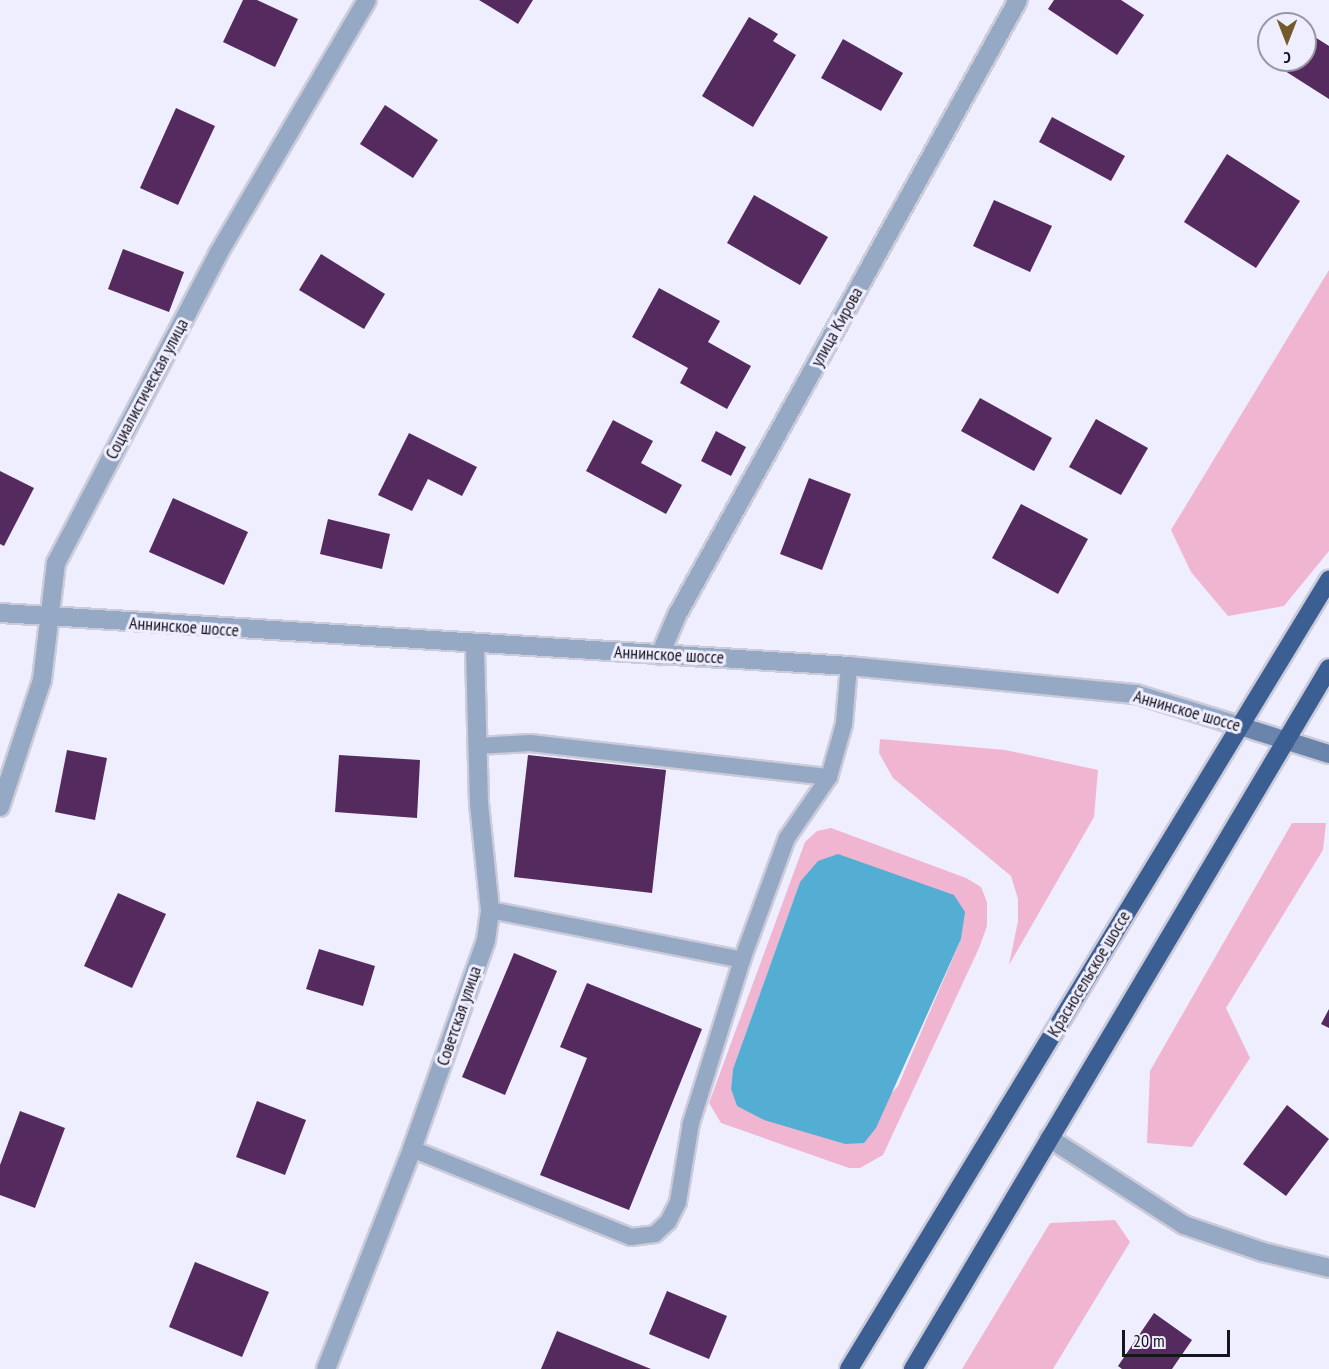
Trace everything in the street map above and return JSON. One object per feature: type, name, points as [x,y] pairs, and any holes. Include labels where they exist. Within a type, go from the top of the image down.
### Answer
[{"type":"highway","name":"Красносельское шоссе","points":[[849,1369],[1329,580]]},
{"type":"highway","points":[[913,1369],[1329,668]]},
{"type":"main road","name":"Аннинское шоссе","points":[[1240,726],[1329,754]]},
{"type":"street","name":"Социалистическая улица","points":[[0,807],[42,680],[47,618],[56,563],[218,254],[367,0]]},
{"type":"street","name":"улица Кирова","points":[[660,655],[677,615],[1018,0]]},
{"type":"street","name":"Аннинское шоссе","points":[[0,613],[47,618],[475,645],[849,666],[1136,693],[1240,726]]},
{"type":"street","name":"Советская улица","points":[[326,1369],[412,1149],[486,940],[490,910],[477,746],[475,645]]},
{"type":"street","points":[[1049,1138],[1184,1225],[1263,1252],[1329,1268]]},
{"type":"lane","points":[[412,1149],[631,1237],[655,1234],[668,1222],[678,1202],[691,1123],[741,960],[787,838],[829,777],[844,724],[849,666]]},
{"type":"lane","points":[[477,746],[530,743],[829,777]]},
{"type":"lane","points":[[490,910],[741,960]]},
{"type":"shaded area","points":[[1329,270],[1329,551],[1284,606],[1228,616],[1191,572],[1171,530]]},
{"type":"shaded area","points":[[880,739],[1005,750],[1098,770],[1094,817],[1009,965],[1018,921],[1018,899],[1011,876],[893,778],[879,753]]},
{"type":"shaded area","points":[[1292,823],[1326,823],[1323,850],[1226,1008],[1250,1058],[1192,1147],[1147,1143],[1150,1071]]},
{"type":"shaded area","points":[[831,828],[966,878],[981,887],[987,902],[987,926],[979,948],[883,1155],[860,1168],[849,1168],[721,1123],[709,1103],[805,842],[817,831]],"holes":[[[800,882],[964,912],[961,939],[898,1086],[845,1144],[764,1119],[737,1106],[731,1089],[733,1069]]]},
{"type":"shaded area","points":[[1115,1220],[1130,1242],[1053,1369],[962,1369],[1050,1223]]},
{"type":"water","points":[[838,854],[954,895],[965,912],[961,939],[876,1128],[864,1143],[845,1144],[764,1120],[737,1106],[731,1089],[733,1069],[800,882],[818,861]]},
{"type":"building","points":[[243,0],[257,0],[298,19],[275,67],[223,42]]},
{"type":"building","points":[[479,0],[533,0],[518,24]]},
{"type":"building","points":[[1054,0],[1121,0],[1144,15],[1117,55],[1048,9]]},
{"type":"building","points":[[749,17],[778,34],[773,41],[796,55],[753,127],[702,96]]},
{"type":"building","points":[[1317,38],[1329,46],[1329,99],[1287,72],[1317,72]]},
{"type":"building","points":[[843,39],[903,73],[881,111],[821,78]]},
{"type":"building","points":[[385,105],[438,140],[413,178],[360,144]]},
{"type":"building","points":[[176,108],[215,126],[178,205],[140,188]]},
{"type":"building","points":[[1052,117],[1125,156],[1111,181],[1039,142]]},
{"type":"building","points":[[1227,154],[1300,201],[1256,268],[1184,222]]},
{"type":"building","points":[[754,195],[828,237],[800,285],[727,243]]},
{"type":"building","points":[[994,200],[1052,226],[1030,272],[973,246]]},
{"type":"building","points":[[123,249],[184,272],[169,312],[108,289]]},
{"type":"building","points":[[321,254],[385,294],[364,329],[299,290]]},
{"type":"building","points":[[659,288],[720,321],[708,342],[751,366],[727,409],[680,383],[688,368],[632,337]]},
{"type":"building","points":[[980,398],[1052,438],[1034,471],[961,431]]},
{"type":"building","points":[[1096,419],[1148,448],[1121,495],[1069,467]]},
{"type":"building","points":[[613,420],[653,441],[641,463],[682,485],[666,514],[586,471]]},
{"type":"building","points":[[716,431],[746,447],[731,476],[701,461]]},
{"type":"building","points":[[409,433],[477,467],[462,496],[428,479],[412,511],[378,495]]},
{"type":"building","points":[[0,471],[34,488],[4,546],[0,544]]},
{"type":"building","points":[[809,478],[851,494],[822,570],[780,554]]},
{"type":"building","points":[[173,498],[248,532],[224,585],[149,552]]},
{"type":"building","points":[[1021,504],[1088,539],[1058,594],[992,558]]},
{"type":"building","points":[[328,519],[390,534],[382,569],[320,554]]},
{"type":"building","points":[[67,750],[107,758],[95,820],[55,812]]},
{"type":"building","points":[[339,755],[420,760],[417,818],[335,812]]},
{"type":"building","points":[[528,755],[666,770],[652,893],[514,877]]},
{"type":"building","points":[[118,893],[166,914],[132,988],[84,966]]},
{"type":"building","points":[[319,949],[375,966],[363,1006],[306,989]]},
{"type":"building","points":[[514,953],[557,971],[505,1095],[462,1077]]},
{"type":"building","points":[[587,983],[702,1029],[629,1210],[540,1175],[587,1058],[560,1047]]},
{"type":"building","points":[[1329,1009],[1329,1028],[1321,1024]]},
{"type":"building","points":[[257,1101],[306,1120],[285,1175],[236,1157]]},
{"type":"building","points":[[1287,1105],[1329,1139],[1286,1196],[1243,1164]]},
{"type":"building","points":[[20,1111],[65,1128],[35,1208],[0,1195],[0,1165]]},
{"type":"building","points":[[195,1262],[269,1292],[242,1357],[169,1327]]},
{"type":"building","points":[[667,1291],[727,1316],[709,1359],[649,1334]]},
{"type":"building","points":[[1154,1313],[1192,1340],[1172,1369],[1122,1369],[1118,1366]]},
{"type":"building","points":[[557,1331],[651,1369],[541,1369]]}]
